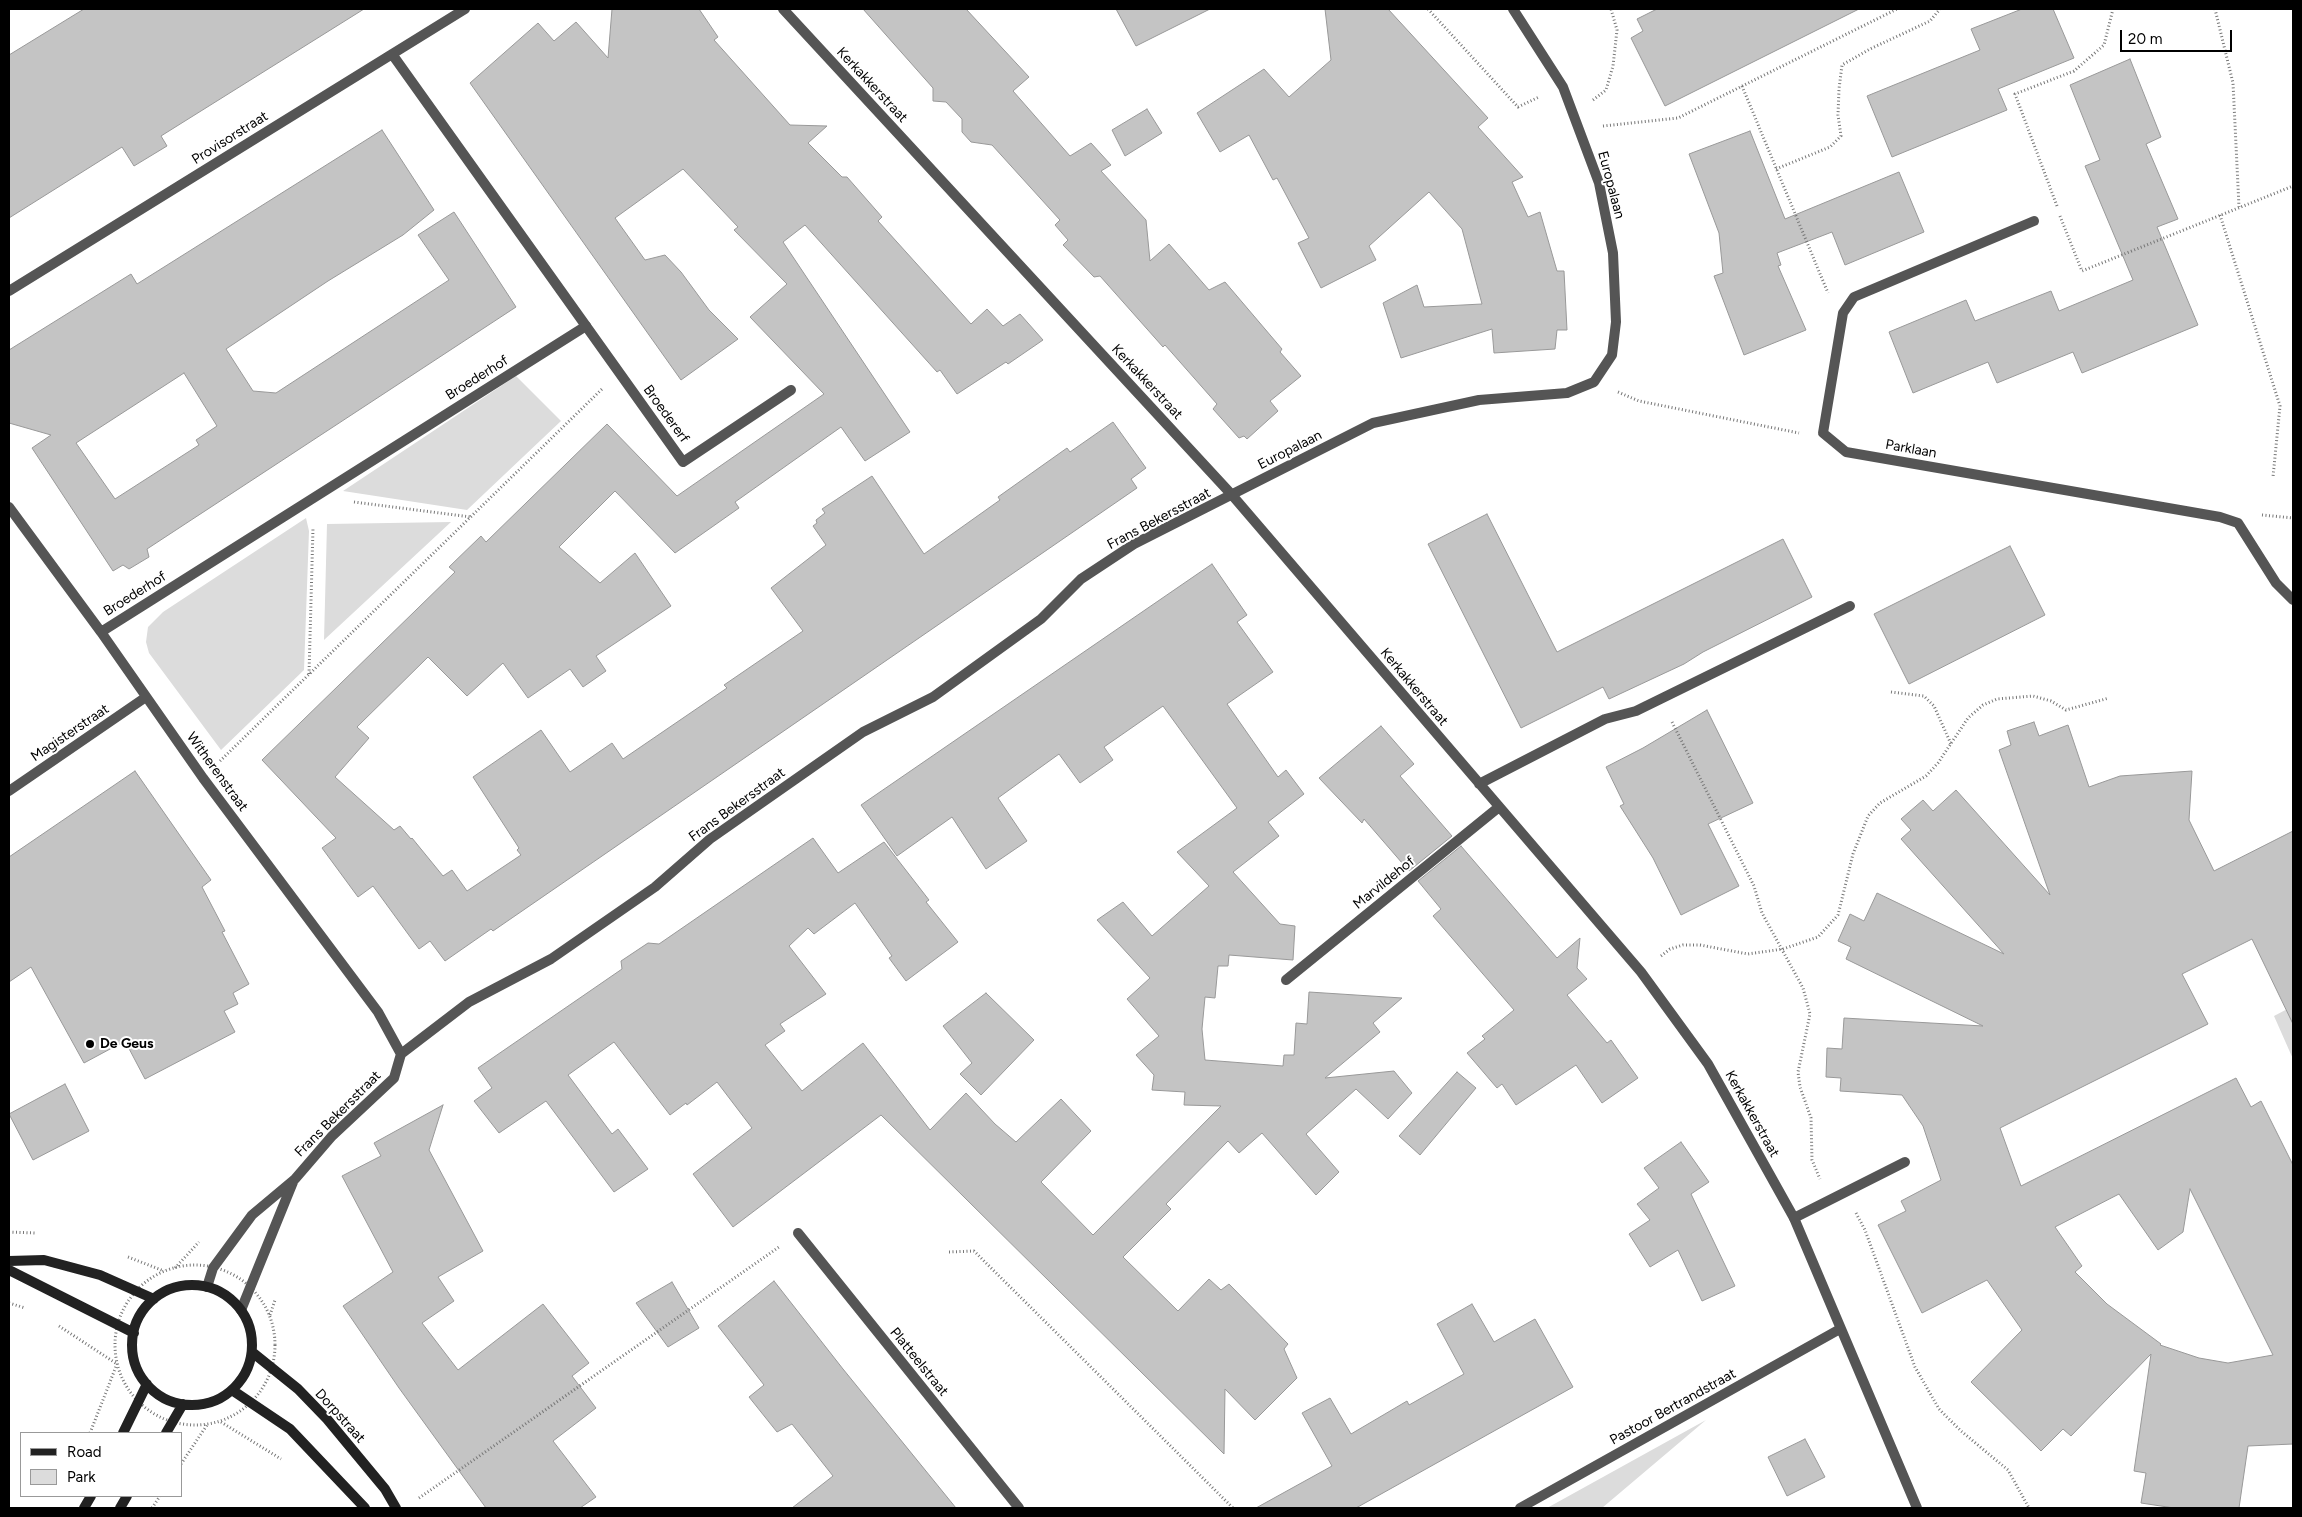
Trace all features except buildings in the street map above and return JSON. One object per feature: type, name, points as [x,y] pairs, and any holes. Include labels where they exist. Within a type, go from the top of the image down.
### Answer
[{"type":"street","name":"Provisorstraat","points":[[9,291],[465,9]]},
{"type":"street","name":"Kerkakkerstraat","points":[[783,9],[1232,495],[1641,972],[1708,1064],[1794,1218],[1917,1508]]},
{"type":"street","name":"Europalaan","points":[[1232,495],[1373,423],[1479,400],[1566,393],[1594,382],[1612,355],[1616,322],[1613,253],[1599,183],[1563,86],[1513,9]]},
{"type":"street","points":[[392,54],[586,326]]},
{"type":"street","points":[[1823,433],[1843,313],[1854,297],[2034,221]]},
{"type":"street","name":"Broedererf","points":[[586,326],[683,462],[791,390]]},
{"type":"street","name":"Broederhof","points":[[101,632],[586,326]]},
{"type":"street","name":"Parklaan","points":[[1823,433],[1846,452],[2211,516],[2238,523],[2276,583],[2293,600]]},
{"type":"street","name":"Frans Bekersstraat","points":[[207,1287],[213,1268],[252,1215],[295,1179],[332,1136],[394,1078],[401,1054],[469,1002],[551,959],[655,887],[710,839],[863,732],[933,697],[1041,619],[1081,579],[1134,544],[1232,495]]},
{"type":"street","name":"Witherenstraat","points":[[9,507],[101,632],[203,778],[378,1012],[401,1054]]},
{"type":"street","points":[[1479,784],[1605,719],[1636,711],[1850,606]]},
{"type":"street","name":"Magisterstraat","points":[[9,791],[146,697]]},
{"type":"street","name":"Marvildehof","points":[[1286,980],[1499,807]]},
{"type":"street","points":[[1794,1218],[1905,1162]]},
{"type":"street","name":"Frans Bekersstraat","points":[[241,1310],[295,1179]]},
{"type":"street","name":"Platteelstraat","points":[[798,1233],[1019,1508]]},
{"type":"street","points":[[9,1261],[44,1260],[100,1275],[154,1299]]},
{"type":"street","points":[[9,1270],[134,1333]]},
{"type":"street","points":[[184,1286],[207,1287],[216,1290],[230,1299],[241,1310],[252,1337],[252,1352],[249,1366],[240,1382],[227,1395],[210,1403],[192,1406],[161,1397],[147,1384],[135,1365],[133,1351],[134,1333],[136,1324],[143,1312],[154,1299],[168,1290],[184,1286]]},
{"type":"street","name":"Pastoor Bertrandstraat","points":[[1520,1508],[1840,1329]]},
{"type":"street","name":"Dorpstraat","points":[[252,1352],[298,1389],[327,1419],[385,1489],[396,1508]]},
{"type":"street","points":[[123,1432],[147,1384]]},
{"type":"street","points":[[232,1390],[290,1429],[365,1508]]},
{"type":"street","points":[[167,1432],[183,1404]]},
{"type":"street","points":[[84,1508],[90,1497]]},
{"type":"street","points":[[120,1508],[126,1497]]},
{"type":"path","points":[[1428,9],[1518,107],[1563,86]]},
{"type":"path","points":[[1574,114],[1606,90],[1613,66],[1616,30],[1611,9]]},
{"type":"path","points":[[1580,129],[1678,118],[1896,9]]},
{"type":"path","points":[[1776,169],[1830,147],[1841,136],[1838,115],[1838,89],[1842,65],[1870,49],[1930,21],[1940,9]]},
{"type":"path","points":[[2113,9],[2104,45],[2074,71],[2015,94],[2082,271],[2293,186]]},
{"type":"path","points":[[2215,9],[2233,83],[2239,208]]},
{"type":"path","points":[[1742,86],[1831,302],[1843,313]]},
{"type":"path","points":[[2034,221],[2042,212],[2057,206]]},
{"type":"path","points":[[2220,215],[2280,406],[2273,478]]},
{"type":"path","points":[[203,778],[619,373]]},
{"type":"path","points":[[1594,382],[1639,401],[1801,434],[1823,433]]},
{"type":"path","points":[[309,675],[314,497],[471,517]]},
{"type":"path","points":[[1891,692],[1924,696],[1934,706],[1951,744]]},
{"type":"path","points":[[1641,972],[1670,949],[1683,945],[1700,945],[1748,954],[1783,949],[1818,937],[1830,926],[1843,902],[1853,854],[1868,816],[1880,803],[1926,776],[1938,763],[1968,718],[1983,705],[1997,699],[2033,696],[2051,701],[2066,710],[2109,698]]},
{"type":"path","points":[[1661,698],[1754,886],[1762,913],[1803,988],[1810,1014],[1798,1072],[1800,1087],[1812,1118],[1812,1160],[1823,1185],[1853,1207],[1865,1230],[1915,1367],[1939,1409],[1961,1431],[2008,1470],[2029,1508]]},
{"type":"path","points":[[416,1500],[798,1233]]},
{"type":"path","points":[[949,1252],[974,1251],[1233,1508]]},
{"type":"path","points":[[9,1303],[32,1311]]},
{"type":"path","points":[[53,1322],[117,1364],[90,1432]]},
{"type":"path","points":[[182,1462],[207,1424],[220,1422],[280,1458],[286,1464]]},
{"type":"path","points":[[152,1508],[159,1497]]},
{"type":"green space","points":[[516,376],[561,421],[467,510],[343,491]]},
{"type":"green space","points":[[306,518],[309,531],[304,670],[221,750],[149,653],[146,642],[148,627],[163,612]]},
{"type":"green space","points":[[451,522],[324,640],[327,524]]},
{"type":"green space","points":[[2293,1006],[2293,1059],[2274,1016]]},
{"type":"green space","points":[[1706,1420],[1602,1508],[1547,1508]]},
{"type":"place","name":"De Geus","points":[[90,1044]]}]
